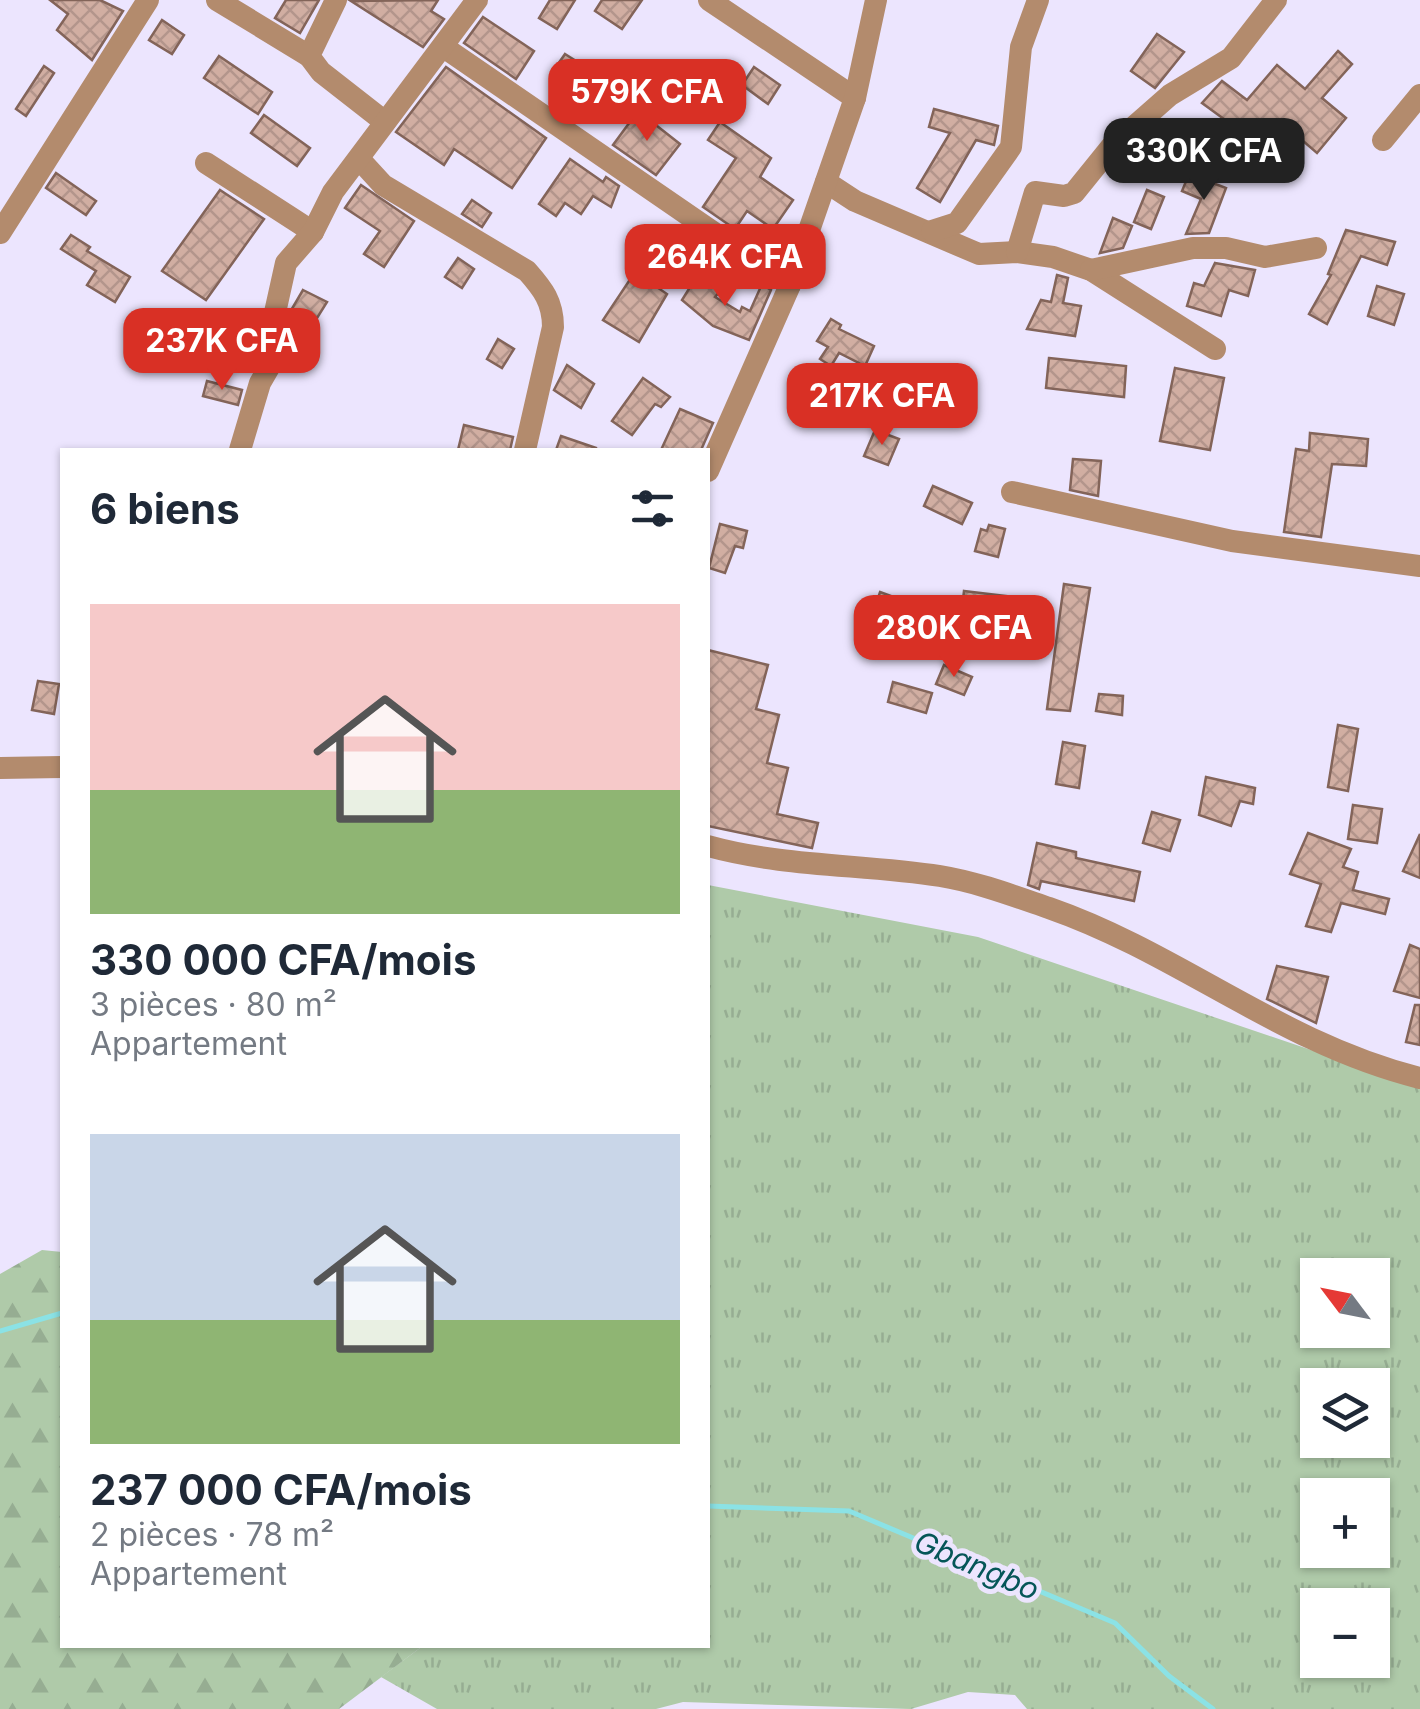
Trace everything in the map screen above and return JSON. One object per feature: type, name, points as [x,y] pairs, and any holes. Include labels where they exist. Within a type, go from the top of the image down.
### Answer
[{"type":"street","points":[[0,233],[148,0]]},
{"type":"street","points":[[217,0],[308,56],[320,72],[385,122]]},
{"type":"street","points":[[308,56],[336,0]]},
{"type":"street","points":[[241,448],[260,383],[278,350],[274,317],[282,296],[282,272],[313,232],[333,192],[445,48],[477,0]]},
{"type":"street","points":[[708,0],[855,98]]},
{"type":"street","points":[[710,466],[790,285],[855,98],[876,0]]},
{"type":"street","points":[[932,231],[957,223],[1011,147],[1021,47],[1038,0]]},
{"type":"street","points":[[1016,252],[1035,192],[1064,196],[1074,192],[1112,146],[1170,95],[1231,58],[1276,0]]},
{"type":"street","points":[[445,48],[790,285]]},
{"type":"street","points":[[1384,140],[1420,95]]},
{"type":"street","points":[[361,160],[383,185],[527,271],[543,289],[552,308],[553,326],[525,448]]},
{"type":"street","points":[[206,163],[313,232]]},
{"type":"street","points":[[826,182],[855,201],[979,254],[1016,252],[1053,257],[1091,270],[1215,349]]},
{"type":"street","points":[[1091,270],[1194,248],[1226,248],[1265,257],[1316,248]]},
{"type":"street","points":[[1012,492],[1232,541],[1420,566]]},
{"type":"street","points":[[0,768],[60,768]]},
{"type":"street","points":[[710,846],[789,863],[938,876],[1053,909],[1169,962],[1308,1040],[1420,1078]]},
{"type":"green space","points":[[710,885],[978,937],[1420,1087],[1420,1709],[1027,1709],[1015,1695],[968,1692],[911,1709],[683,1702],[656,1709],[437,1709],[381,1677],[420,1648],[710,1648]]},
{"type":"green space","points":[[42,1250],[60,1252],[60,1648],[420,1648],[339,1709],[0,1709],[0,1274]]},
{"type":"building","points":[[50,0],[100,0],[123,11],[92,60],[57,30],[68,14]]},
{"type":"building","points":[[286,0],[319,0],[300,33],[275,18]]},
{"type":"building","points":[[438,0],[431,11],[444,19],[423,47],[351,1]]},
{"type":"building","points":[[550,0],[575,0],[557,29],[539,18]]},
{"type":"building","points":[[602,0],[642,0],[622,29],[595,11]]},
{"type":"building","points":[[483,17],[534,51],[516,79],[464,43]]},
{"type":"building","points":[[162,20],[184,35],[172,54],[149,40]]},
{"type":"building","points":[[1157,34],[1184,52],[1155,88],[1131,71]]},
{"type":"building","points":[[1338,51],[1352,64],[1322,98],[1346,118],[1317,153],[1280,121],[1261,146],[1202,103],[1222,81],[1247,100],[1277,65],[1305,89]]},
{"type":"building","points":[[565,54],[598,75],[589,89],[556,67]]},
{"type":"building","points":[[219,56],[272,92],[258,114],[204,78]]},
{"type":"building","points":[[44,66],[54,73],[26,116],[16,109]]},
{"type":"building","points":[[446,67],[546,138],[512,188],[454,149],[444,165],[396,132]]},
{"type":"building","points":[[754,67],[780,85],[768,104],[742,85]]},
{"type":"building","points":[[934,109],[998,126],[994,145],[976,140],[940,202],[917,188],[950,133],[929,127]]},
{"type":"building","points":[[638,111],[680,144],[656,175],[613,145]]},
{"type":"building","points":[[264,115],[310,148],[297,166],[251,133]]},
{"type":"building","points":[[720,122],[771,158],[760,177],[793,200],[773,229],[747,211],[735,229],[703,207],[736,158],[708,140]]},
{"type":"building","points":[[570,159],[603,182],[606,177],[619,186],[611,207],[593,196],[581,214],[565,203],[556,216],[539,204]]},
{"type":"building","points":[[56,173],[96,201],[86,215],[46,188]]},
{"type":"building","points":[[1189,174],[1226,188],[1209,233],[1186,234],[1201,199],[1182,191]]},
{"type":"building","points":[[361,185],[414,221],[384,267],[364,254],[380,231],[345,208]]},
{"type":"building","points":[[220,190],[264,219],[206,300],[162,271]]},
{"type":"building","points":[[1147,190],[1164,197],[1151,229],[1134,222]]},
{"type":"building","points":[[472,200],[491,213],[482,227],[462,214]]},
{"type":"building","points":[[1113,218],[1132,226],[1123,248],[1100,253]]},
{"type":"building","points":[[1346,230],[1395,242],[1387,265],[1361,256],[1327,324],[1309,314],[1331,275],[1328,274]]},
{"type":"building","points":[[71,235],[90,247],[87,251],[130,277],[115,302],[87,285],[96,271],[61,249]]},
{"type":"building","points":[[458,258],[474,269],[462,288],[445,277]]},
{"type":"building","points":[[1215,263],[1255,270],[1248,296],[1229,290],[1221,316],[1187,306],[1194,283],[1204,286]]},
{"type":"building","points":[[635,272],[667,294],[639,342],[603,320]]},
{"type":"building","points":[[1057,275],[1068,278],[1063,303],[1081,306],[1075,336],[1027,329],[1041,300],[1051,302]]},
{"type":"building","points":[[697,276],[721,290],[715,297],[740,312],[742,307],[750,311],[762,284],[771,290],[749,340],[713,326],[682,300]]},
{"type":"building","points":[[1377,286],[1404,294],[1394,325],[1368,316]]},
{"type":"building","points":[[303,290],[327,302],[312,326],[290,312]]},
{"type":"building","points":[[142,314],[195,321],[193,340],[139,333]]},
{"type":"building","points":[[831,319],[841,325],[839,329],[874,346],[865,366],[839,353],[831,366],[820,359],[828,347],[817,341]]},
{"type":"building","points":[[498,339],[514,349],[502,368],[487,359]]},
{"type":"building","points":[[1049,358],[1126,366],[1124,397],[1046,388]]},
{"type":"building","points":[[567,365],[594,384],[581,408],[554,390]]},
{"type":"building","points":[[1175,368],[1224,378],[1210,450],[1160,441]]},
{"type":"building","points":[[643,378],[670,397],[661,407],[655,404],[632,435],[612,421]]},
{"type":"building","points":[[207,381],[242,390],[238,405],[203,396]]},
{"type":"building","points":[[680,409],[713,423],[702,448],[662,448]]},
{"type":"building","points":[[464,425],[513,437],[510,448],[458,448]]},
{"type":"building","points":[[875,430],[899,439],[888,465],[864,456]]},
{"type":"building","points":[[1310,433],[1368,439],[1366,466],[1332,464],[1321,537],[1284,532],[1296,449],[1309,451]]},
{"type":"building","points":[[561,436],[596,448],[557,448]]},
{"type":"building","points":[[1073,459],[1101,461],[1098,496],[1070,490]]},
{"type":"building","points":[[933,486],[972,503],[962,524],[924,506]]},
{"type":"building","points":[[720,524],[747,531],[743,548],[735,546],[725,573],[710,568]]},
{"type":"building","points":[[989,525],[1005,529],[998,557],[975,551],[981,529],[987,531]]},
{"type":"building","points":[[1064,584],[1090,588],[1070,711],[1047,709]]},
{"type":"building","points":[[964,591],[1015,597],[1013,618],[997,616],[996,622],[961,618]]},
{"type":"building","points":[[880,592],[891,596],[880,630],[869,626]]},
{"type":"building","points":[[710,650],[768,665],[756,709],[779,715],[767,763],[788,768],[777,814],[818,823],[812,848],[710,826]]},
{"type":"building","points":[[944,665],[972,677],[964,695],[936,684]]},
{"type":"building","points":[[38,681],[59,684],[54,714],[32,710]]},
{"type":"building","points":[[893,682],[932,693],[926,713],[888,702]]},
{"type":"building","points":[[1099,694],[1123,696],[1122,715],[1096,711]]},
{"type":"building","points":[[1338,725],[1358,729],[1348,791],[1328,787]]},
{"type":"building","points":[[1063,742],[1085,746],[1079,788],[1056,784]]},
{"type":"building","points":[[1206,777],[1255,788],[1253,804],[1240,801],[1231,826],[1199,815]]},
{"type":"building","points":[[1353,805],[1382,809],[1377,843],[1348,839]]},
{"type":"building","points":[[1152,812],[1180,820],[1170,851],[1143,843]]},
{"type":"building","points":[[1308,833],[1351,849],[1343,867],[1358,872],[1353,890],[1389,899],[1385,914],[1341,903],[1331,932],[1306,926],[1321,884],[1290,874]]},
{"type":"building","points":[[1420,834],[1420,878],[1403,871]]},
{"type":"building","points":[[1037,843],[1076,852],[1076,858],[1140,872],[1134,901],[1041,881],[1039,889],[1028,885]]},
{"type":"building","points":[[1410,945],[1420,949],[1420,998],[1394,991]]},
{"type":"building","points":[[1277,966],[1328,977],[1316,1023],[1267,999]]},
{"type":"building","points":[[1415,1005],[1420,1005],[1420,1045],[1406,1042]]},
{"type":"waterway","name":"Gbangbo","points":[[0,1331],[60,1314]]},
{"type":"waterway","name":"Gbangbo","points":[[710,1506],[849,1511],[1115,1623],[1169,1676],[1213,1709]]}]
